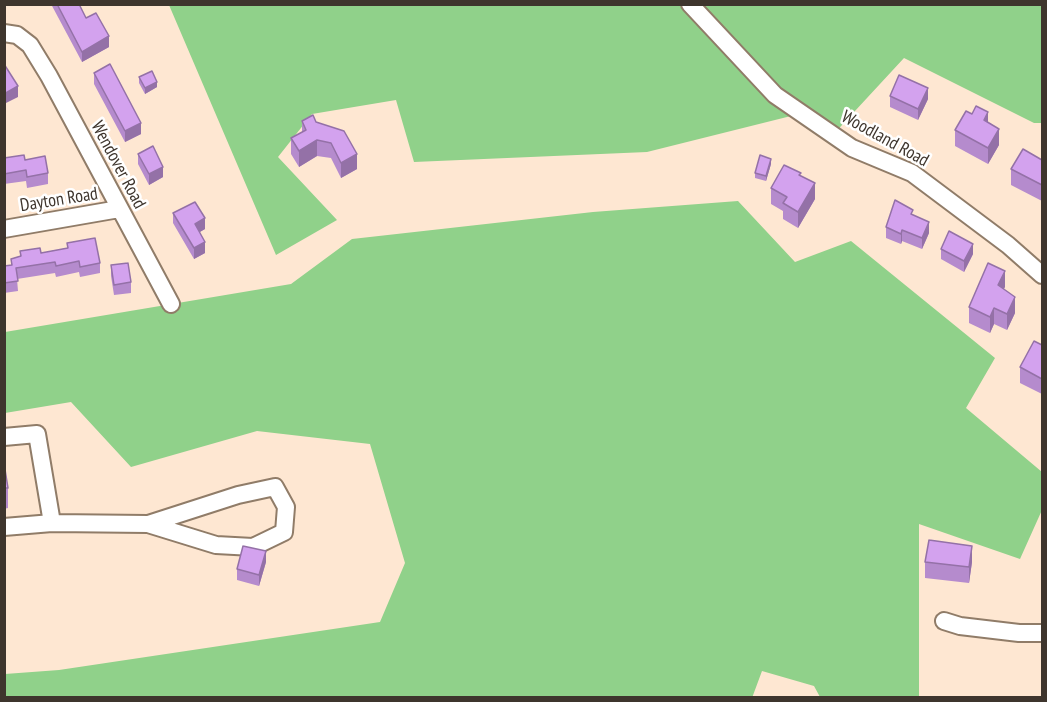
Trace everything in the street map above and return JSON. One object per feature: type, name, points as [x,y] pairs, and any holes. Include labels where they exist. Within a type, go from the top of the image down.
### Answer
[{"type":"street","name":"Woodland Road","points":[[690,4],[775,95],[852,148],[912,173],[1008,244],[1042,275]]},
{"type":"street","name":"Wendover Road","points":[[4,33],[17,35],[30,45],[171,304]]},
{"type":"street","name":"Dayton Road","points":[[4,229],[119,209]]},
{"type":"street","points":[[4,437],[37,434],[52,523]]},
{"type":"street","points":[[4,527],[52,523],[148,524],[216,545],[252,547],[284,532],[286,507],[274,488],[238,495],[148,524]]},
{"type":"street","points":[[944,621],[960,626],[1019,633],[1042,633]]},
{"type":"green space","points":[[169,5],[1042,5],[1042,123],[1034,123],[904,58],[830,138],[795,115],[647,152],[414,162],[396,100],[312,114],[278,157],[337,220],[276,255]]},
{"type":"green space","points":[[738,201],[795,262],[851,241],[995,358],[966,408],[1042,472],[1042,510],[1020,559],[919,524],[919,697],[820,697],[814,686],[762,671],[752,698],[5,697],[5,674],[59,670],[380,622],[405,563],[370,444],[257,431],[131,467],[71,402],[5,413],[5,332],[291,284],[352,239],[593,212]]},
{"type":"building","points":[[57,4],[79,4],[86,18],[96,13],[109,36],[82,52]]},
{"type":"building","points":[[4,64],[18,86],[4,94]]},
{"type":"building","points":[[110,64],[141,123],[125,131],[94,73]]},
{"type":"building","points":[[152,71],[157,82],[145,88],[139,77]]},
{"type":"building","points":[[899,75],[928,88],[918,109],[890,96]]},
{"type":"building","points":[[976,106],[988,112],[984,120],[999,129],[988,148],[955,130],[966,111],[972,114]]},
{"type":"building","points":[[313,115],[316,122],[344,131],[357,154],[341,163],[331,143],[317,140],[299,151],[291,138],[306,130],[302,121]]},
{"type":"building","points":[[153,146],[163,167],[149,174],[138,154]]},
{"type":"building","points":[[1023,149],[1042,160],[1042,185],[1011,169]]},
{"type":"building","points":[[24,155],[25,160],[45,156],[48,173],[27,177],[26,170],[4,174],[4,158]]},
{"type":"building","points":[[760,155],[771,159],[766,176],[755,173]]},
{"type":"building","points":[[784,165],[815,183],[798,212],[783,203],[787,197],[771,188]]},
{"type":"building","points":[[895,200],[913,210],[911,214],[929,222],[922,238],[902,230],[901,234],[886,227]]},
{"type":"building","points":[[195,202],[205,218],[195,224],[205,242],[194,248],[173,213]]},
{"type":"building","points":[[949,231],[973,244],[964,261],[941,249]]},
{"type":"building","points":[[95,238],[100,263],[80,267],[79,261],[56,266],[55,262],[16,268],[18,281],[4,283],[4,266],[12,265],[11,259],[21,256],[20,251],[40,248],[41,253],[68,248],[67,243]]},
{"type":"building","points":[[128,263],[131,282],[114,285],[111,265]]},
{"type":"building","points":[[988,263],[1005,271],[998,285],[1015,297],[1007,314],[994,308],[990,317],[969,307]]},
{"type":"building","points":[[1034,341],[1042,345],[1042,379],[1020,367]]},
{"type":"building","points":[[4,463],[8,488],[4,488]]},
{"type":"building","points":[[929,540],[972,546],[969,567],[925,562]]},
{"type":"building","points":[[243,546],[266,551],[259,575],[237,569]]}]
